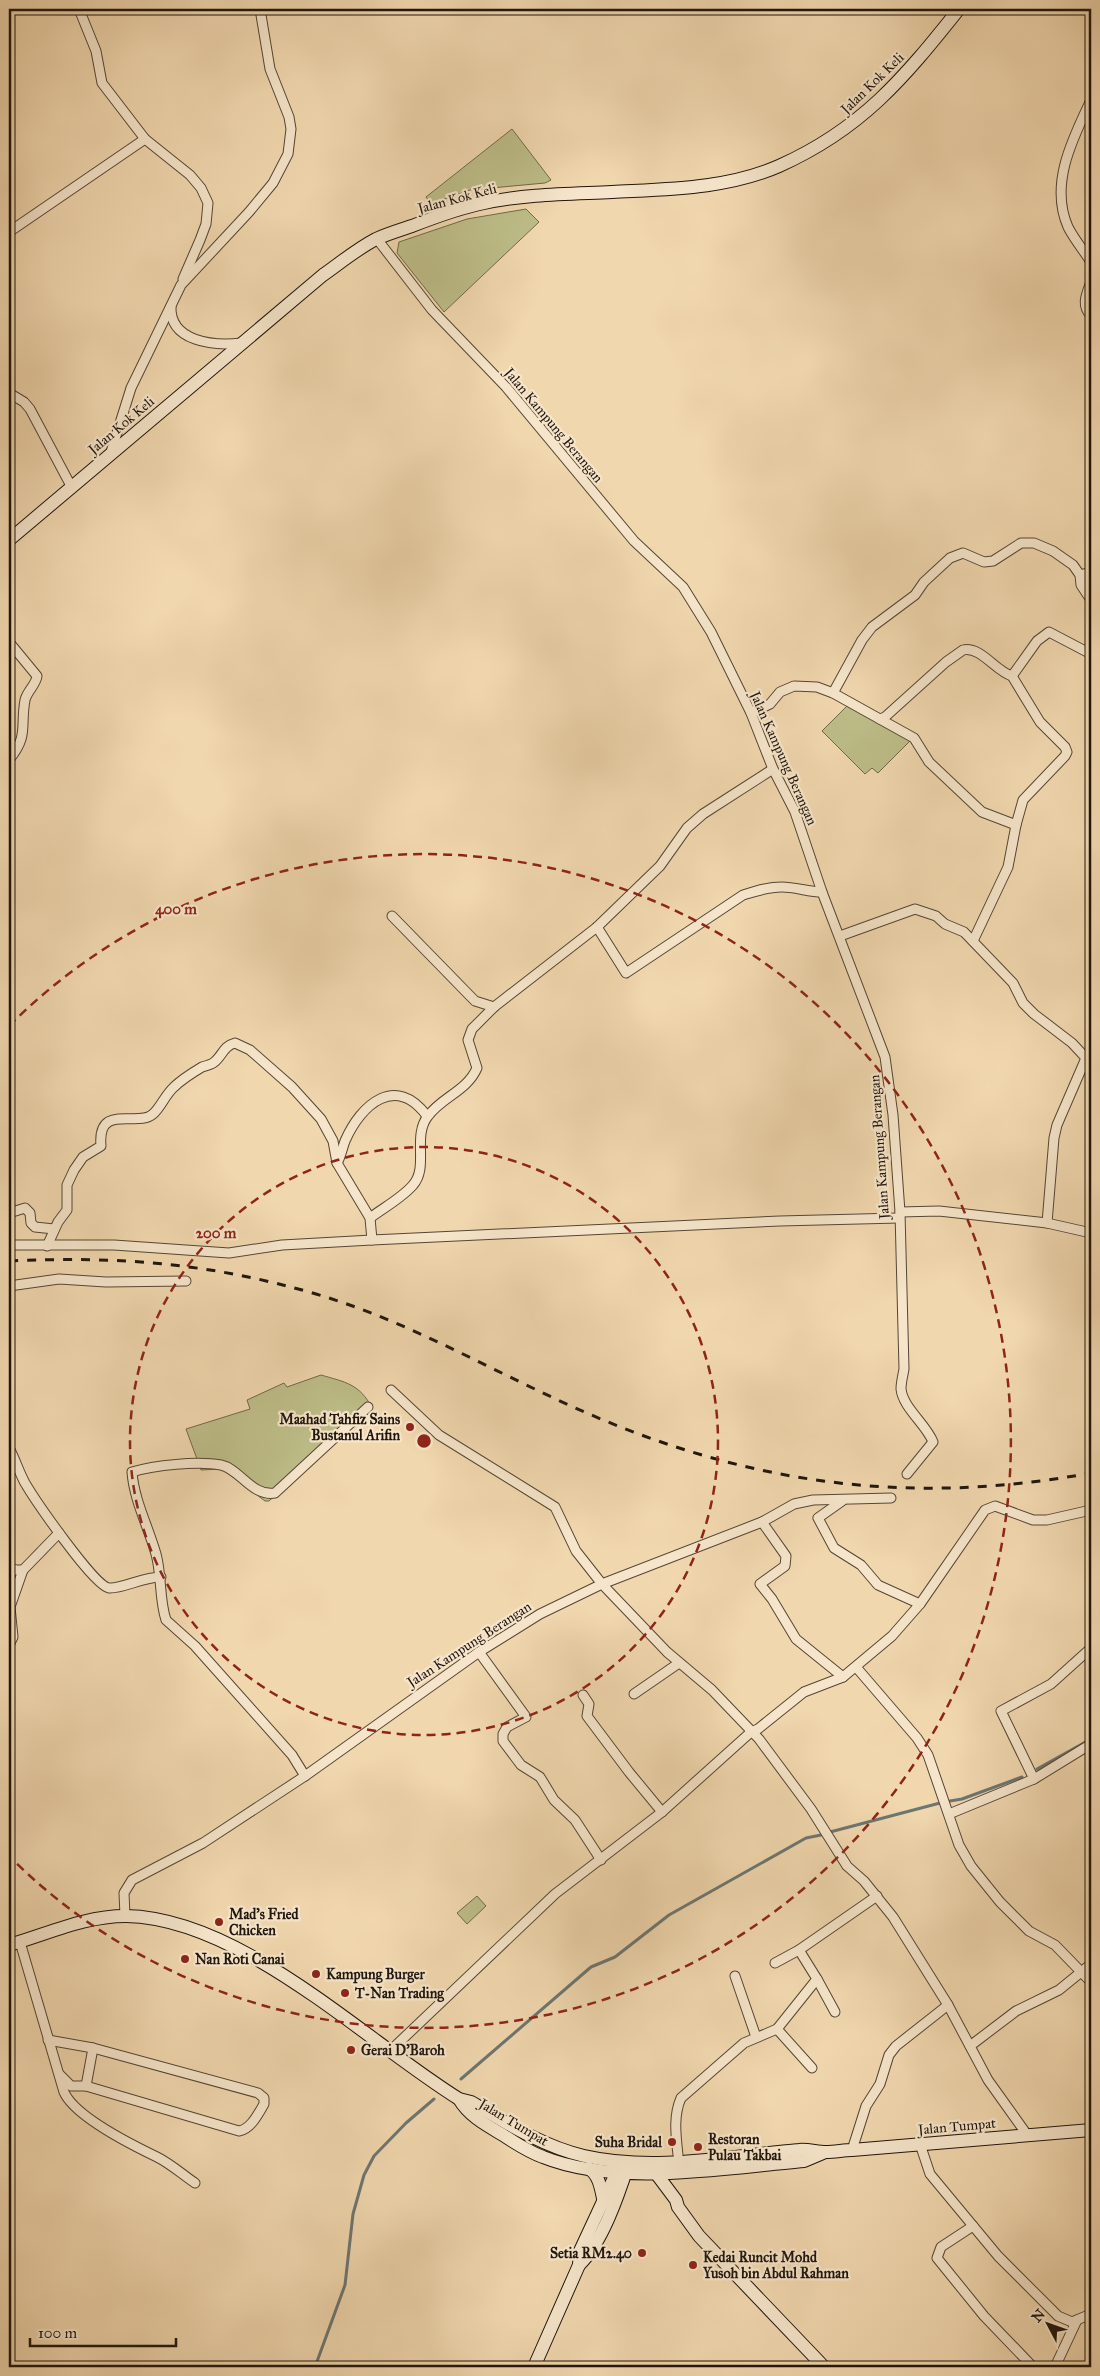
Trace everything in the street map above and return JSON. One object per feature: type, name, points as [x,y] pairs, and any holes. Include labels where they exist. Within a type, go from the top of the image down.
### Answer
[{"type":"main road","name":"Jalan Kok Keli","points":[[9,540],[323,275],[376,239],[441,215],[484,203],[562,194],[707,185],[734,180],[777,166],[832,138],[860,118],[905,74],[959,9]]},
{"type":"main road","name":"Jalan Tumpat","points":[[14,1943],[79,1922],[125,1916],[184,1926],[227,1943],[268,1966],[459,2099],[471,2102],[544,2142],[583,2156],[623,2167]]},
{"type":"main road","name":"Jalan Tumpat","points":[[459,2099],[466,2111],[515,2143],[542,2157],[588,2168],[623,2167],[672,2172],[804,2161],[826,2152]]},
{"type":"main road","name":"Jalan Tumpat","points":[[650,2169],[802,2150],[826,2152],[1091,2130]]},
{"type":"main road","points":[[583,2156],[678,2155],[722,2159]]},
{"type":"main road","points":[[579,2265],[588,2256],[617,2198],[623,2167]]},
{"type":"main road","points":[[534,2367],[579,2265],[580,2251],[623,2167]]},
{"type":"main road","points":[[588,2168],[594,2172],[600,2183],[604,2202]]},
{"type":"main road","points":[[617,2198],[650,2169]]},
{"type":"main road","points":[[650,2169],[676,2200],[678,2207],[699,2236],[824,2367]]},
{"type":"main road","points":[[650,2169],[671,2204],[678,2207]]},
{"type":"main road","points":[[668,2190],[666,2184],[672,2172]]},
{"type":"street","points":[[80,9],[96,51],[102,83],[145,139],[190,174],[202,188],[208,203],[206,224],[200,240],[131,388],[110,455]]},
{"type":"street","points":[[181,284],[249,212],[273,183],[288,154],[291,140],[290,123],[270,69],[260,9]]},
{"type":"street","points":[[1091,100],[1068,151],[1063,170],[1062,208],[1069,229],[1091,262]]},
{"type":"street","points":[[9,232],[145,139]]},
{"type":"street","name":"Jalan Kampung Berangan","points":[[376,239],[432,310],[506,388],[634,541],[683,588],[711,632],[751,713],[772,769],[796,812],[822,892],[886,1056],[893,1115],[899,1215],[904,1369],[901,1388],[903,1397],[929,1432],[933,1442],[907,1474]]},
{"type":"street","points":[[1091,282],[1084,303],[1086,310],[1091,316]]},
{"type":"street","points":[[171,303],[170,317],[176,328],[189,336],[210,343],[241,343]]},
{"type":"street","points":[[9,393],[24,402],[30,409],[71,486]]},
{"type":"street","points":[[833,693],[862,640],[872,627],[915,595],[924,582],[950,558],[963,553],[984,562],[993,561],[1021,543],[1034,543],[1053,552],[1073,566],[1080,575],[1081,586],[1091,600]]},
{"type":"street","points":[[1080,575],[1091,572]]},
{"type":"street","points":[[1012,676],[1037,641],[1049,632],[1091,654]]},
{"type":"street","points":[[9,642],[37,676],[26,699],[25,730],[20,745],[9,760]]},
{"type":"street","points":[[880,719],[885,717],[946,662],[963,650],[976,651],[992,665],[1012,676],[1040,722],[1067,752],[1023,800],[1008,867],[973,941]]},
{"type":"street","points":[[751,713],[770,704],[780,692],[794,686],[817,687],[833,693],[914,738],[929,762],[982,812],[1016,825]]},
{"type":"street","points":[[370,1218],[412,1186],[420,1170],[419,1142],[427,1116],[466,1085],[474,1075],[477,1068],[469,1046],[469,1034],[472,1029],[494,1007],[597,927],[660,866],[687,828],[703,814],[772,769]]},
{"type":"street","points":[[597,927],[626,973],[743,895],[761,889],[784,887],[822,892]]},
{"type":"street","points":[[840,936],[915,909],[936,916],[946,924],[964,932],[1014,983],[1029,1009],[1072,1042],[1086,1058],[1057,1125],[1047,1222]]},
{"type":"street","points":[[392,916],[475,1001],[494,1007]]},
{"type":"street","points":[[47,1246],[54,1229],[67,1210],[67,1186],[74,1170],[83,1157],[101,1146],[100,1134],[106,1125],[120,1118],[152,1116],[172,1088],[184,1078],[213,1063],[227,1047],[235,1043],[250,1050],[308,1103],[321,1119],[333,1141],[337,1163],[370,1218],[372,1240]]},
{"type":"street","points":[[337,1163],[344,1144],[354,1126],[370,1105],[378,1100],[392,1095],[400,1096],[418,1104],[427,1116]]},
{"type":"street","points":[[9,1213],[25,1208],[30,1213],[31,1223],[35,1227],[54,1229]]},
{"type":"street","points":[[9,1245],[114,1245],[229,1253],[282,1245],[899,1215],[939,1211],[1047,1222],[1091,1233]]},
{"type":"street","points":[[9,1286],[59,1279],[106,1282],[186,1281]]},
{"type":"street","points":[[391,1390],[438,1435],[555,1507],[576,1551],[602,1584],[679,1663],[712,1690],[785,1772],[847,1866],[877,1896],[894,1917],[948,2005],[988,2080],[1028,2136]]},
{"type":"street","points":[[305,1776],[292,1755],[195,1646],[166,1620],[156,1552],[133,1486],[132,1472],[154,1465],[223,1465],[264,1493],[275,1493],[368,1407]]},
{"type":"street","points":[[9,1448],[26,1485],[98,1583],[104,1586],[117,1587],[147,1577],[161,1577]]},
{"type":"street","name":"Jalan Kampung Berangan","points":[[125,1916],[124,1893],[132,1880],[204,1842],[305,1776],[479,1652],[540,1614],[602,1584],[762,1522],[804,1501],[891,1498]]},
{"type":"street","points":[[842,1500],[818,1518],[834,1548],[861,1565],[878,1585],[920,1604]]},
{"type":"street","points":[[390,2050],[555,1894],[662,1812],[750,1732],[758,1729],[804,1692],[843,1677],[892,1636],[920,1604],[985,1510],[995,1506],[1033,1520],[1047,1520],[1091,1510]]},
{"type":"street","points":[[762,1522],[786,1556],[785,1566],[760,1584],[772,1598],[796,1639],[843,1677]]},
{"type":"street","points":[[9,1644],[12,1637],[10,1607],[23,1570],[60,1533]]},
{"type":"street","points":[[9,1567],[23,1570]]},
{"type":"street","points":[[1034,1779],[1001,1711],[1051,1684],[1091,1648]]},
{"type":"street","points":[[479,1652],[526,1717],[507,1727],[503,1734],[503,1742],[521,1765],[540,1777],[554,1800],[575,1820],[601,1860]]},
{"type":"street","points":[[634,1694],[679,1663]]},
{"type":"street","points":[[856,1668],[917,1738],[928,1755],[959,1845],[971,1866],[1000,1902],[1029,1931],[1056,1945],[1091,1982]]},
{"type":"street","points":[[583,1695],[589,1704],[587,1716],[662,1812]]},
{"type":"street","points":[[949,1814],[1034,1779],[1091,1744]]},
{"type":"street","points":[[775,1963],[799,1950],[877,1896]]},
{"type":"street","points":[[14,1943],[67,2098],[76,2110],[142,2151],[158,2158],[196,2183]]},
{"type":"street","points":[[799,1950],[835,2012]]},
{"type":"street","points":[[970,2046],[1016,2011],[1058,1990],[1091,1964]]},
{"type":"street","points":[[735,1976],[756,2036]]},
{"type":"street","points":[[678,2155],[675,2117],[676,2108],[681,2098],[727,2057],[756,2036],[777,2029],[818,1980]]},
{"type":"street","points":[[852,2150],[866,2106],[880,2084],[890,2055],[896,2046],[948,2005]]},
{"type":"street","points":[[777,2029],[812,2068]]},
{"type":"street","points":[[48,2040],[93,2048],[258,2093],[264,2098],[264,2104],[251,2124],[246,2129],[239,2131],[86,2086],[71,2086],[60,2076]]},
{"type":"street","points":[[86,2086],[93,2048]]},
{"type":"street","points":[[920,2144],[930,2174],[998,2256],[1058,2316],[1072,2322],[1091,2314]]},
{"type":"street","points":[[973,2226],[941,2247],[937,2258],[984,2316],[1033,2367]]},
{"type":"street","points":[[1055,2367],[1077,2320]]},
{"type":"green space","points":[[512,129],[551,180],[545,183],[470,190],[431,204],[426,197]]},
{"type":"green space","points":[[526,209],[539,222],[444,312],[397,253],[399,242],[467,219]]},
{"type":"green space","points":[[848,705],[911,740],[878,773],[872,768],[865,774],[822,731]]},
{"type":"green space","points":[[321,1375],[351,1385],[362,1394],[372,1408],[269,1501],[265,1501],[222,1469],[201,1470],[186,1429],[250,1409],[247,1400],[284,1383],[287,1387]]},
{"type":"green space","points":[[477,1896],[486,1906],[467,1924],[457,1913]]},
{"type":"waterway","points":[[1037,1769],[1091,1739]]},
{"type":"waterway","points":[[950,1801],[962,1799],[1022,1777]]},
{"type":"waterway","points":[[830,1832],[940,1803]]},
{"type":"waterway","points":[[461,2079],[591,1967],[615,1957],[669,1915],[806,1838],[821,1835]]},
{"type":"waterway","points":[[315,2367],[345,2285],[353,2214],[364,2175],[374,2156],[406,2123],[434,2099]]},
{"type":"railway","points":[[9,1261],[88,1260],[164,1264],[239,1275],[277,1283],[348,1304],[378,1316],[439,1342],[558,1400],[623,1428],[688,1451],[753,1468],[819,1480],[885,1487],[952,1488],[1021,1483],[1091,1473]]},
{"type":"place","name":"Maahad Tahfiz Sains Bustanul Arifin","points":[[410,1427]]},
{"type":"place","name":"Mad’s Fried Chicken","points":[[219,1922]]},
{"type":"place","name":"Nan Roti Canai","points":[[185,1959]]},
{"type":"place","name":"Kampung Burger","points":[[316,1974]]},
{"type":"place","name":"T-Nan Trading","points":[[345,1993]]},
{"type":"place","name":"Gerai D'Baroh","points":[[351,2050]]},
{"type":"place","name":"Suha Bridal","points":[[672,2142]]},
{"type":"place","name":"Restoran Pulau Takbai","points":[[698,2147]]},
{"type":"place","name":"Setia RM2.40","points":[[642,2253]]},
{"type":"place","name":"Kedai Runcit Mohd Yusoh bin Abdul Rahman","points":[[693,2265]]}]
